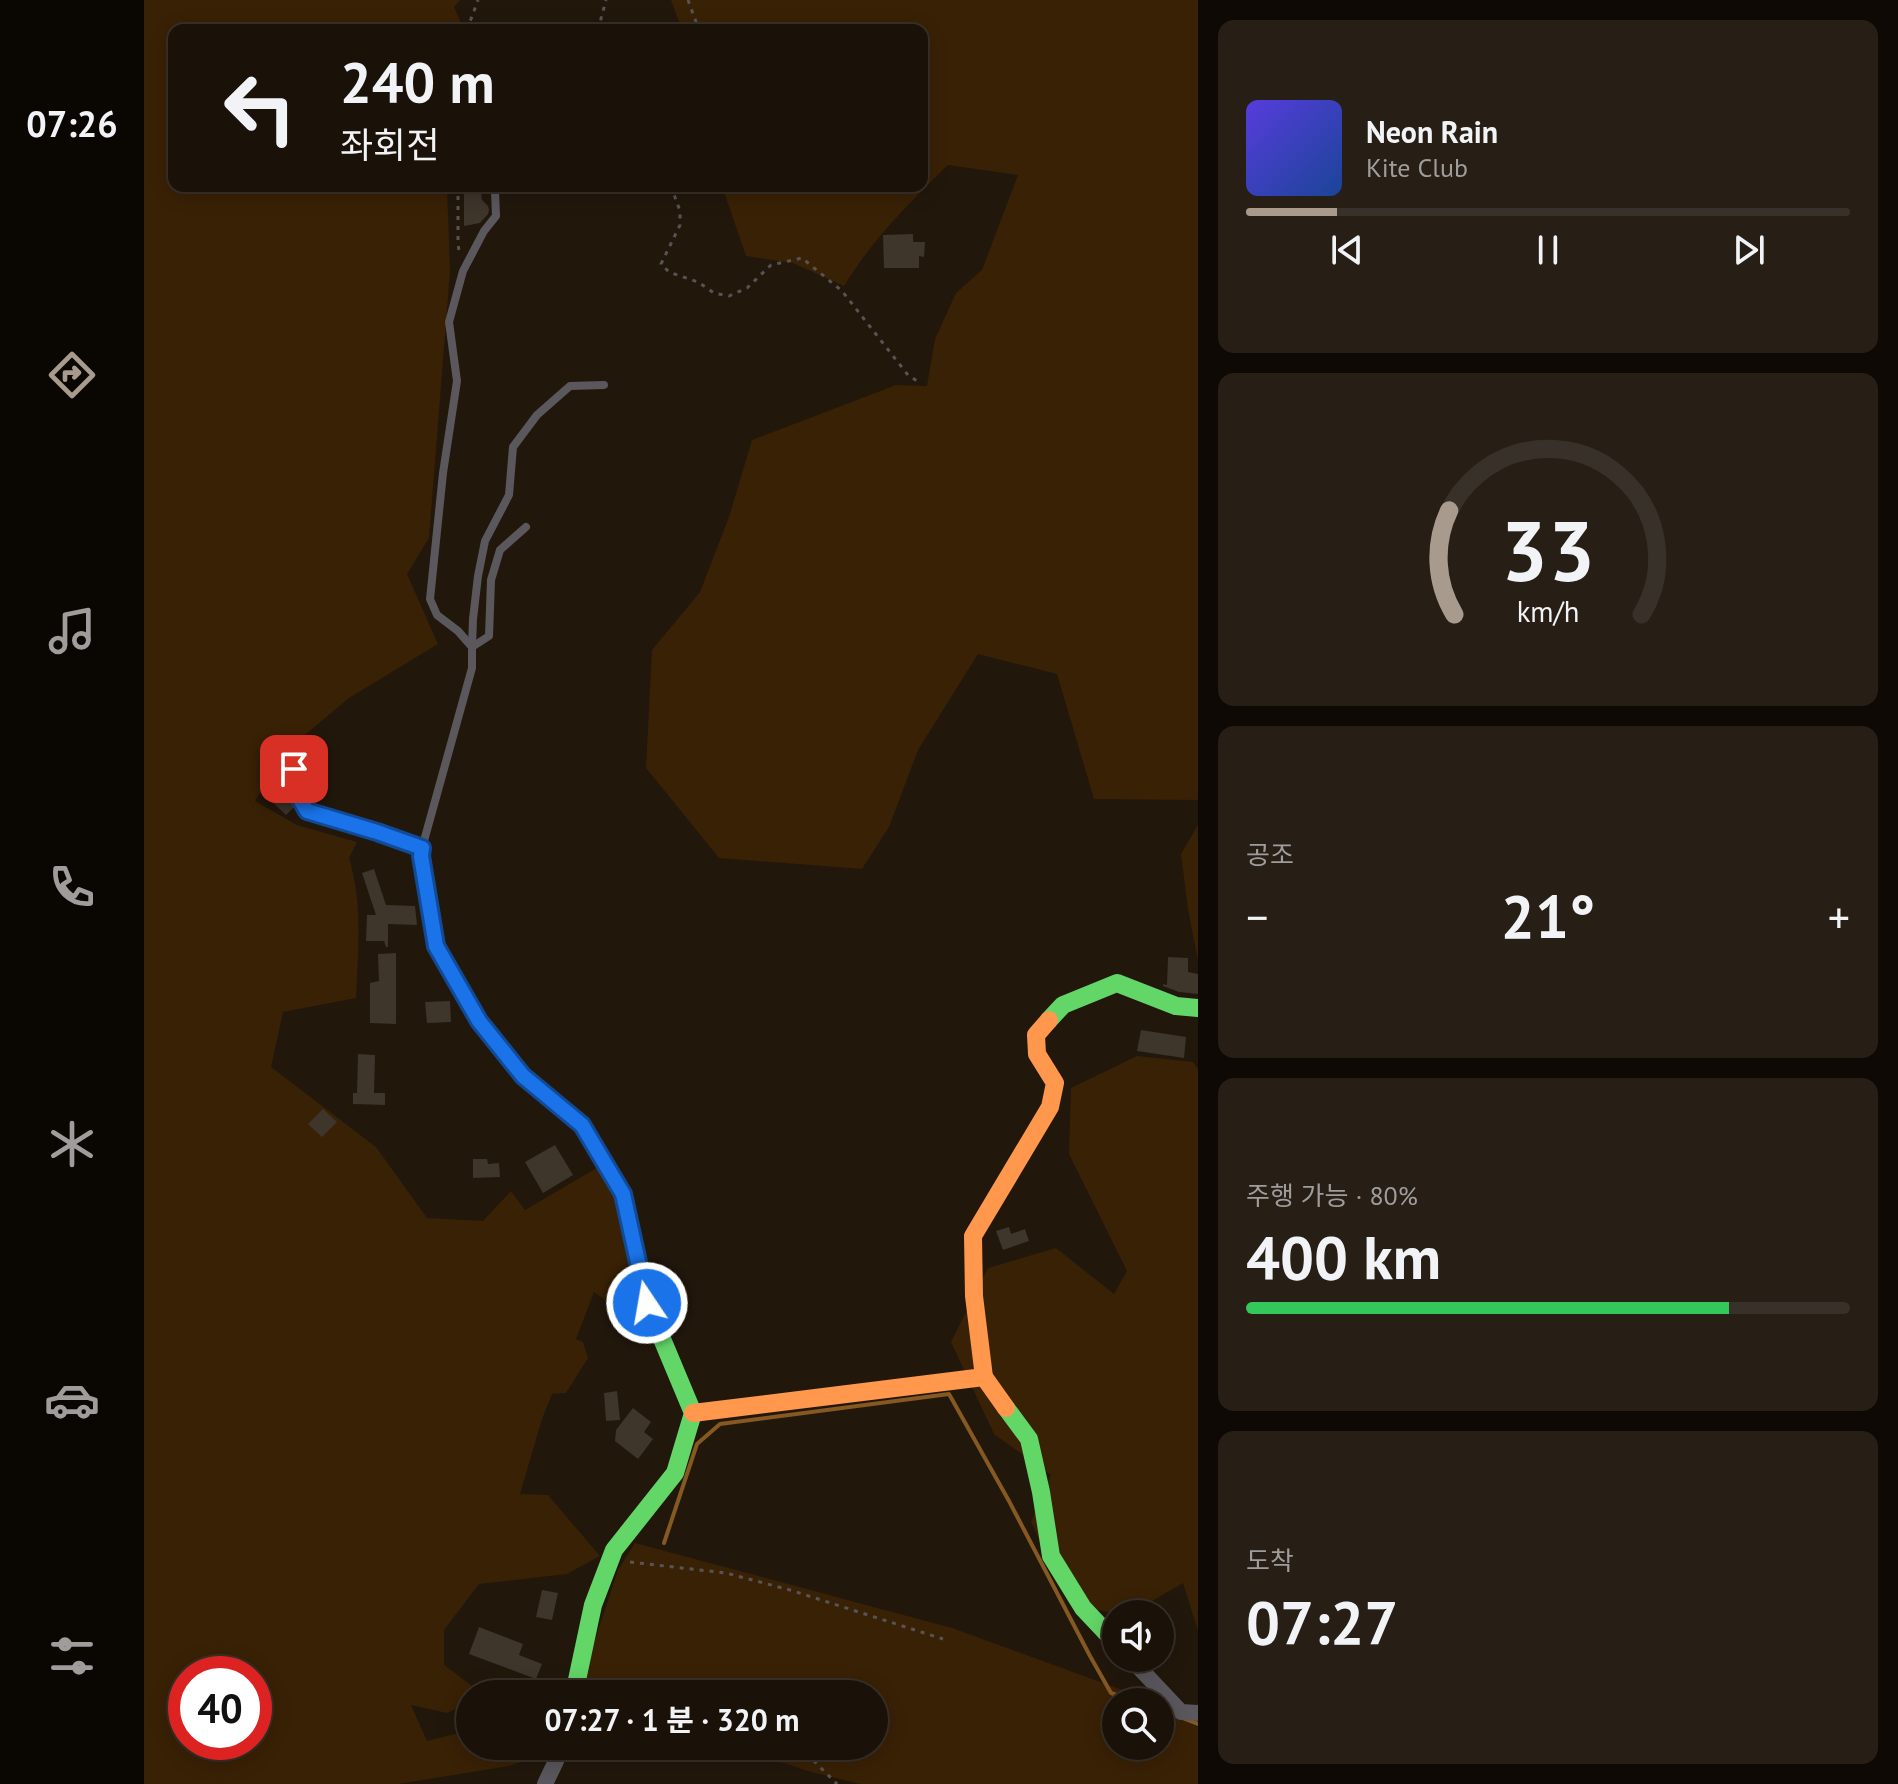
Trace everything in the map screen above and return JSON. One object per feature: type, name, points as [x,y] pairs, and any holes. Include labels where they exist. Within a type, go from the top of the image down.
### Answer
[{"type":"street","points":[[422,848],[436,946],[479,1021],[523,1076],[582,1125],[623,1194],[647,1303],[693,1413],[675,1473],[614,1550],[593,1605],[577,1680]]},
{"type":"street","points":[[1102,1628],[1083,1608],[1051,1556],[1029,1439],[984,1377],[974,1296],[973,1236],[1050,1107],[1055,1083],[1037,1054],[1036,1035],[1063,1005],[1117,983],[1176,1006],[1198,1008]]},
{"type":"street","points":[[693,1413],[984,1377]]},
{"type":"street","points":[[1143,1672],[1181,1712],[1198,1713]]},
{"type":"street","points":[[545,1784],[556,1760]]},
{"type":"lane","points":[[472,647],[437,615],[430,599],[443,473],[457,381],[449,322],[463,271],[484,231],[496,216],[495,192]]},
{"type":"lane","points":[[294,769],[291,784],[307,811],[422,848],[472,668],[473,619],[485,541],[509,495],[513,447],[537,415],[570,386],[604,385]]},
{"type":"lane","points":[[472,647],[489,636],[491,580],[500,550],[526,527]]},
{"type":"path","points":[[469,24],[478,0]]},
{"type":"path","points":[[600,24],[606,0]]},
{"type":"path","points":[[688,0],[697,24]]},
{"type":"path","points":[[458,192],[458,243],[463,271]]},
{"type":"path","points":[[673,192],[680,211],[680,225],[661,264],[669,272],[698,282],[714,293],[729,296],[747,288],[771,265],[802,258],[842,291],[908,375],[917,381]]},
{"type":"path","points":[[610,1560],[726,1573],[943,1639]]},
{"type":"path","points":[[813,1760],[837,1784]]},
{"type":"shaded area","points":[[144,0],[460,0],[454,7],[461,24],[168,24],[168,192],[447,192],[450,271],[429,538],[407,574],[438,644],[349,698],[287,750],[255,801],[297,825],[357,842],[349,858],[358,910],[356,998],[283,1012],[271,1067],[376,1147],[427,1218],[483,1221],[511,1191],[525,1210],[600,1166],[618,1195],[641,1303],[629,1317],[594,1292],[576,1339],[583,1342],[588,1358],[566,1393],[552,1394],[520,1494],[548,1495],[600,1556],[567,1574],[479,1584],[444,1630],[444,1665],[464,1680],[456,1680],[456,1709],[447,1713],[411,1705],[427,1741],[456,1734],[456,1760],[526,1760],[509,1766],[398,1784],[144,1784]]},
{"type":"shaded area","points":[[671,0],[1198,0],[1198,800],[1094,799],[1057,674],[978,654],[918,750],[889,827],[862,869],[719,858],[646,768],[652,650],[700,592],[729,517],[752,440],[896,385],[927,386],[935,339],[956,293],[982,270],[1018,175],[948,165],[928,185],[928,24],[680,24]]},
{"type":"shaded area","points":[[724,192],[921,192],[879,237],[844,286],[793,263],[746,256]]},
{"type":"shaded area","points":[[1198,825],[1198,961],[1181,854]]},
{"type":"shaded area","points":[[1137,1056],[1193,1062],[1198,1069],[1198,1631],[1183,1583],[1154,1600],[1102,1600],[1102,1611],[1069,1603],[1031,1522],[1051,1475],[994,1434],[951,1342],[988,1268],[1056,1248],[1114,1294],[1127,1271],[1069,1154],[1071,1088]]},
{"type":"shaded area","points":[[635,1543],[952,1628],[1117,1688],[1102,1688],[1102,1760],[1174,1760],[1174,1716],[1198,1725],[1198,1784],[860,1784],[775,1760],[888,1760],[888,1680],[582,1680],[618,1570]]},
{"type":"building","points":[[464,192],[481,192],[482,200],[488,206],[488,214],[480,223],[464,226]]},
{"type":"building","points":[[913,234],[913,242],[925,242],[924,257],[919,256],[919,268],[884,268],[883,235]]},
{"type":"building","points":[[274,784],[296,805],[286,815],[264,794]]},
{"type":"building","points":[[374,869],[386,905],[415,906],[417,925],[388,924],[388,947],[384,941],[366,941],[367,915],[376,915],[362,873]]},
{"type":"building","points":[[396,953],[396,1024],[370,1023],[370,983],[379,981],[378,954]]},
{"type":"building","points":[[1168,957],[1188,958],[1188,972],[1198,974],[1198,994],[1163,986],[1167,985]]},
{"type":"building","points":[[450,1001],[451,1022],[427,1023],[425,1002]]},
{"type":"building","points":[[1141,1030],[1186,1037],[1184,1058],[1137,1051]]},
{"type":"building","points":[[358,1054],[375,1055],[374,1093],[385,1093],[385,1105],[353,1104],[353,1093],[357,1093]]},
{"type":"building","points":[[323,1109],[337,1122],[322,1137],[308,1124]]},
{"type":"building","points":[[555,1145],[573,1175],[543,1193],[525,1162]]},
{"type":"building","points":[[473,1159],[487,1159],[488,1164],[499,1163],[500,1177],[473,1178]]},
{"type":"building","points":[[1009,1227],[1011,1234],[1025,1229],[1029,1241],[1003,1250],[996,1231]]},
{"type":"building","points":[[617,1391],[620,1420],[606,1421],[604,1393]]},
{"type":"building","points":[[633,1408],[651,1422],[644,1432],[653,1439],[638,1459],[615,1441],[616,1430]]},
{"type":"building","points":[[542,1590],[558,1593],[552,1620],[536,1617]]},
{"type":"building","points":[[479,1627],[523,1644],[519,1655],[542,1664],[536,1679],[469,1654]]},
{"type":"waterway","points":[[664,1543],[697,1444],[720,1424],[949,1394],[1108,1688]]},
{"type":"waterway","points":[[1185,1719],[1198,1724]]},
{"type":"traffic: fast","points":[[1049,1020],[1063,1005],[1117,983],[1176,1006],[1198,1008]]},
{"type":"traffic: fast","points":[[577,1680],[593,1605],[614,1550],[675,1473],[693,1413],[647,1303],[643,1286]]},
{"type":"traffic: fast","points":[[1006,1408],[1029,1439],[1051,1556],[1083,1608],[1102,1628]]},
{"type":"traffic: slow","points":[[984,1377],[974,1296],[973,1236],[1050,1107],[1055,1083],[1037,1054],[1036,1035],[1049,1020]]},
{"type":"traffic: slow","points":[[693,1413],[984,1377],[1006,1408]]},
{"type":"traffic: jam","points":[[422,848],[436,946],[479,1021],[523,1076],[582,1125],[623,1194],[643,1286]]},
{"type":"route","points":[[294,769],[291,784],[307,811],[422,848],[436,946],[479,1021],[523,1076],[582,1125],[623,1194],[647,1303]]}]
